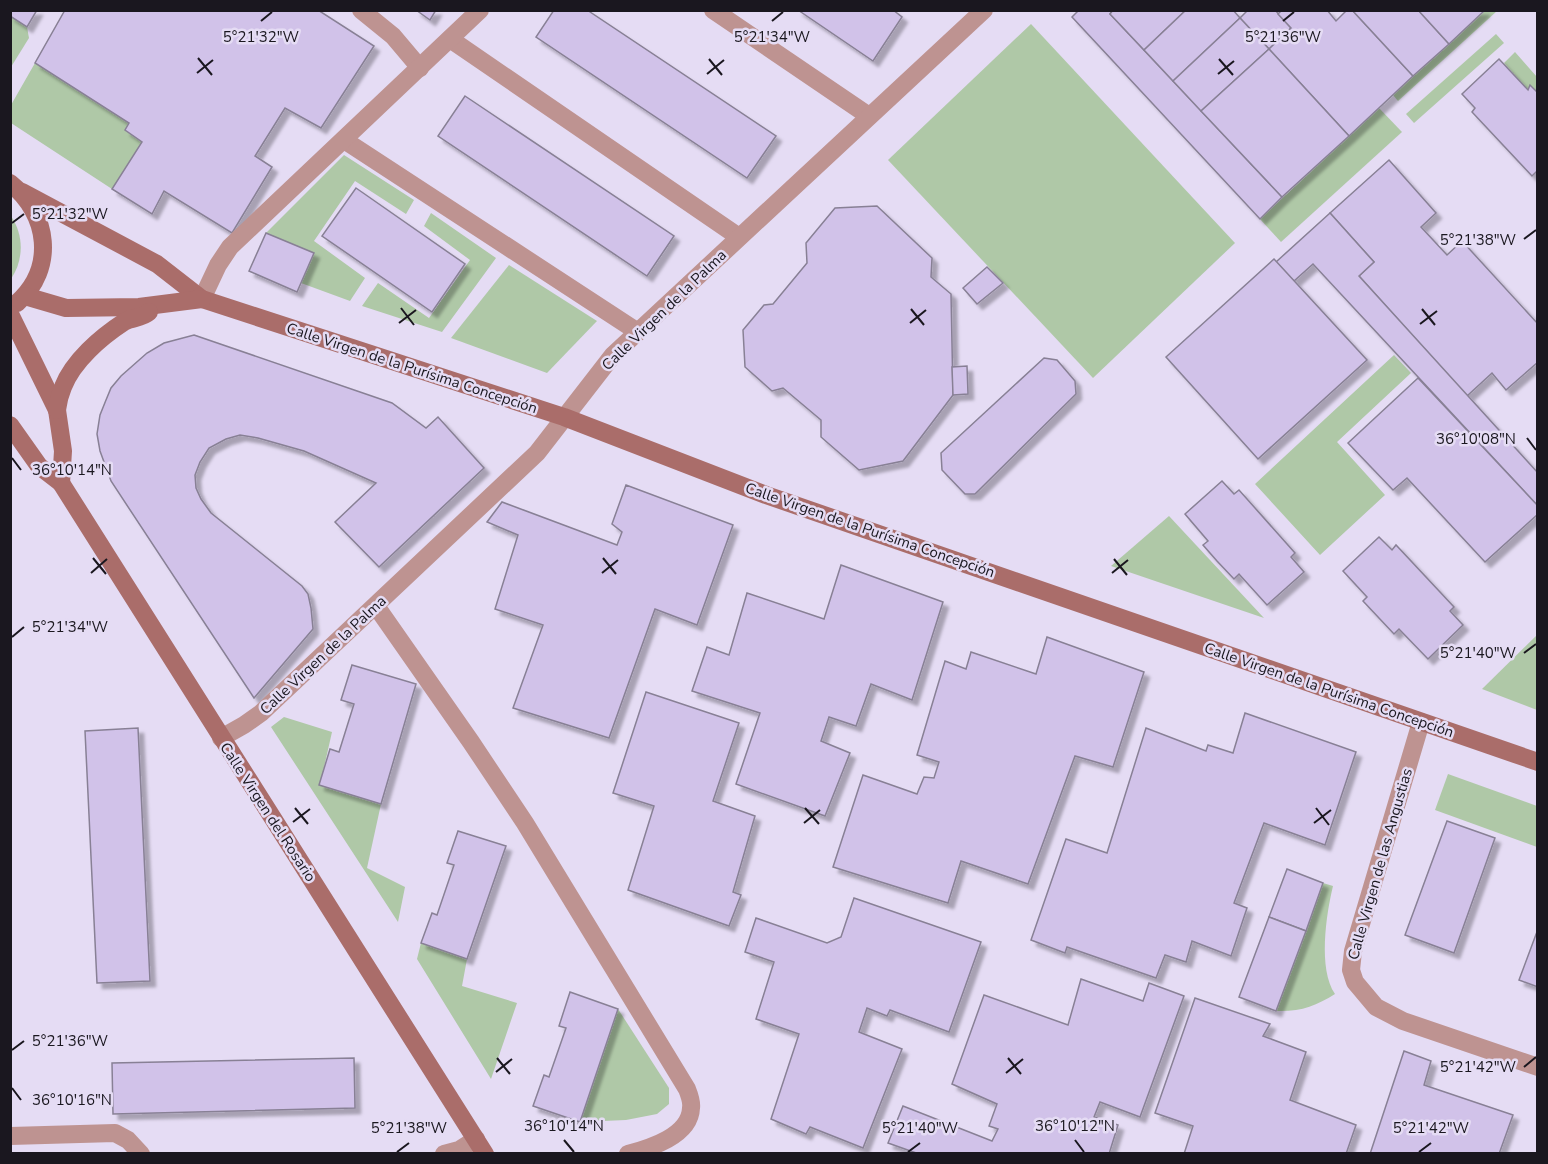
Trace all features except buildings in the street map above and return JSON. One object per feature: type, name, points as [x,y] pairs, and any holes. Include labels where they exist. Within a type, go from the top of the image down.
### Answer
[{"type":"street","points":[[361,10],[393,36],[420,68]]},
{"type":"street","points":[[202,299],[218,265],[230,247],[480,10]]},
{"type":"street","points":[[713,10],[869,116]]},
{"type":"street","name":"Calle Virgen de la Palma","points":[[221,738],[261,713],[537,453],[613,355],[977,13]]},
{"type":"street","points":[[450,39],[739,237]]},
{"type":"street","points":[[344,140],[638,332]]},
{"type":"street","points":[[16,187],[35,211],[43,232],[43,255],[37,277],[18,302]]},
{"type":"street","name":"Calle Virgen de la Purísima Concepción","points":[[16,187],[157,264],[202,299],[564,417],[766,495],[1538,762]]},
{"type":"street","name":"Calle Virgen de la Purísima Concepción","points":[[18,302],[66,308],[158,304],[202,299]]},
{"type":"street","points":[[57,410],[62,387],[71,371],[93,346],[116,327],[129,319],[143,317],[158,304]]},
{"type":"street","points":[[10,314],[57,410],[63,451],[61,483]]},
{"type":"street","name":"Calle Virgen del Rosario","points":[[10,425],[39,466],[61,483],[480,1146],[444,1154]]},
{"type":"street","points":[[376,606],[525,823],[687,1089],[692,1108],[684,1126],[648,1149],[628,1154]]},
{"type":"street","name":"Calle Virgen de las Angustias","points":[[1421,722],[1353,951],[1351,970],[1355,982],[1376,1007],[1403,1021],[1538,1067]]},
{"type":"street","points":[[10,1136],[115,1133],[128,1140],[141,1154]]},
{"type":"green space","points":[[1485,11],[1497,11],[1398,101],[1393,95]]},
{"type":"green space","points":[[11,16],[27,27],[29,38],[11,67]]},
{"type":"green space","points":[[1031,24],[1235,243],[1093,378],[888,160]]},
{"type":"green space","points":[[1496,34],[1504,43],[1414,123],[1406,114]]},
{"type":"green space","points":[[1515,52],[1537,77],[1537,93],[1530,86],[1528,90],[1504,63]]},
{"type":"green space","points":[[35,63],[129,123],[126,131],[142,142],[112,189],[11,123],[11,105]]},
{"type":"green space","points":[[1379,108],[1402,132],[1281,242],[1260,219]]},
{"type":"green space","points":[[344,155],[414,200],[406,214],[355,181],[314,241],[365,278],[350,301],[301,283],[314,253],[266,233]]},
{"type":"green space","points":[[431,213],[496,258],[442,332],[362,306],[378,283],[429,318],[470,260],[424,226]]},
{"type":"green space","points":[[11,216],[18,231],[21,248],[18,264],[11,279]]},
{"type":"green space","points":[[509,265],[597,321],[547,373],[451,338]]},
{"type":"green space","points":[[1394,355],[1411,373],[1337,442],[1385,495],[1320,555],[1255,484]]},
{"type":"green space","points":[[1169,516],[1264,618],[1111,566]]},
{"type":"green space","points":[[1537,635],[1537,710],[1482,689]]},
{"type":"green space","points":[[284,717],[332,732],[320,785],[381,804],[367,868],[405,887],[398,922],[271,727]]},
{"type":"green space","points":[[1448,774],[1537,806],[1537,847],[1435,810]]},
{"type":"green space","points":[[1323,883],[1333,886],[1326,926],[1325,956],[1330,983],[1335,994],[1307,1007],[1276,1011]]},
{"type":"green space","points":[[421,943],[467,959],[462,986],[517,1003],[491,1079],[417,959]]},
{"type":"green space","points":[[618,1009],[669,1088],[669,1104],[657,1114],[626,1120],[580,1122]]}]
